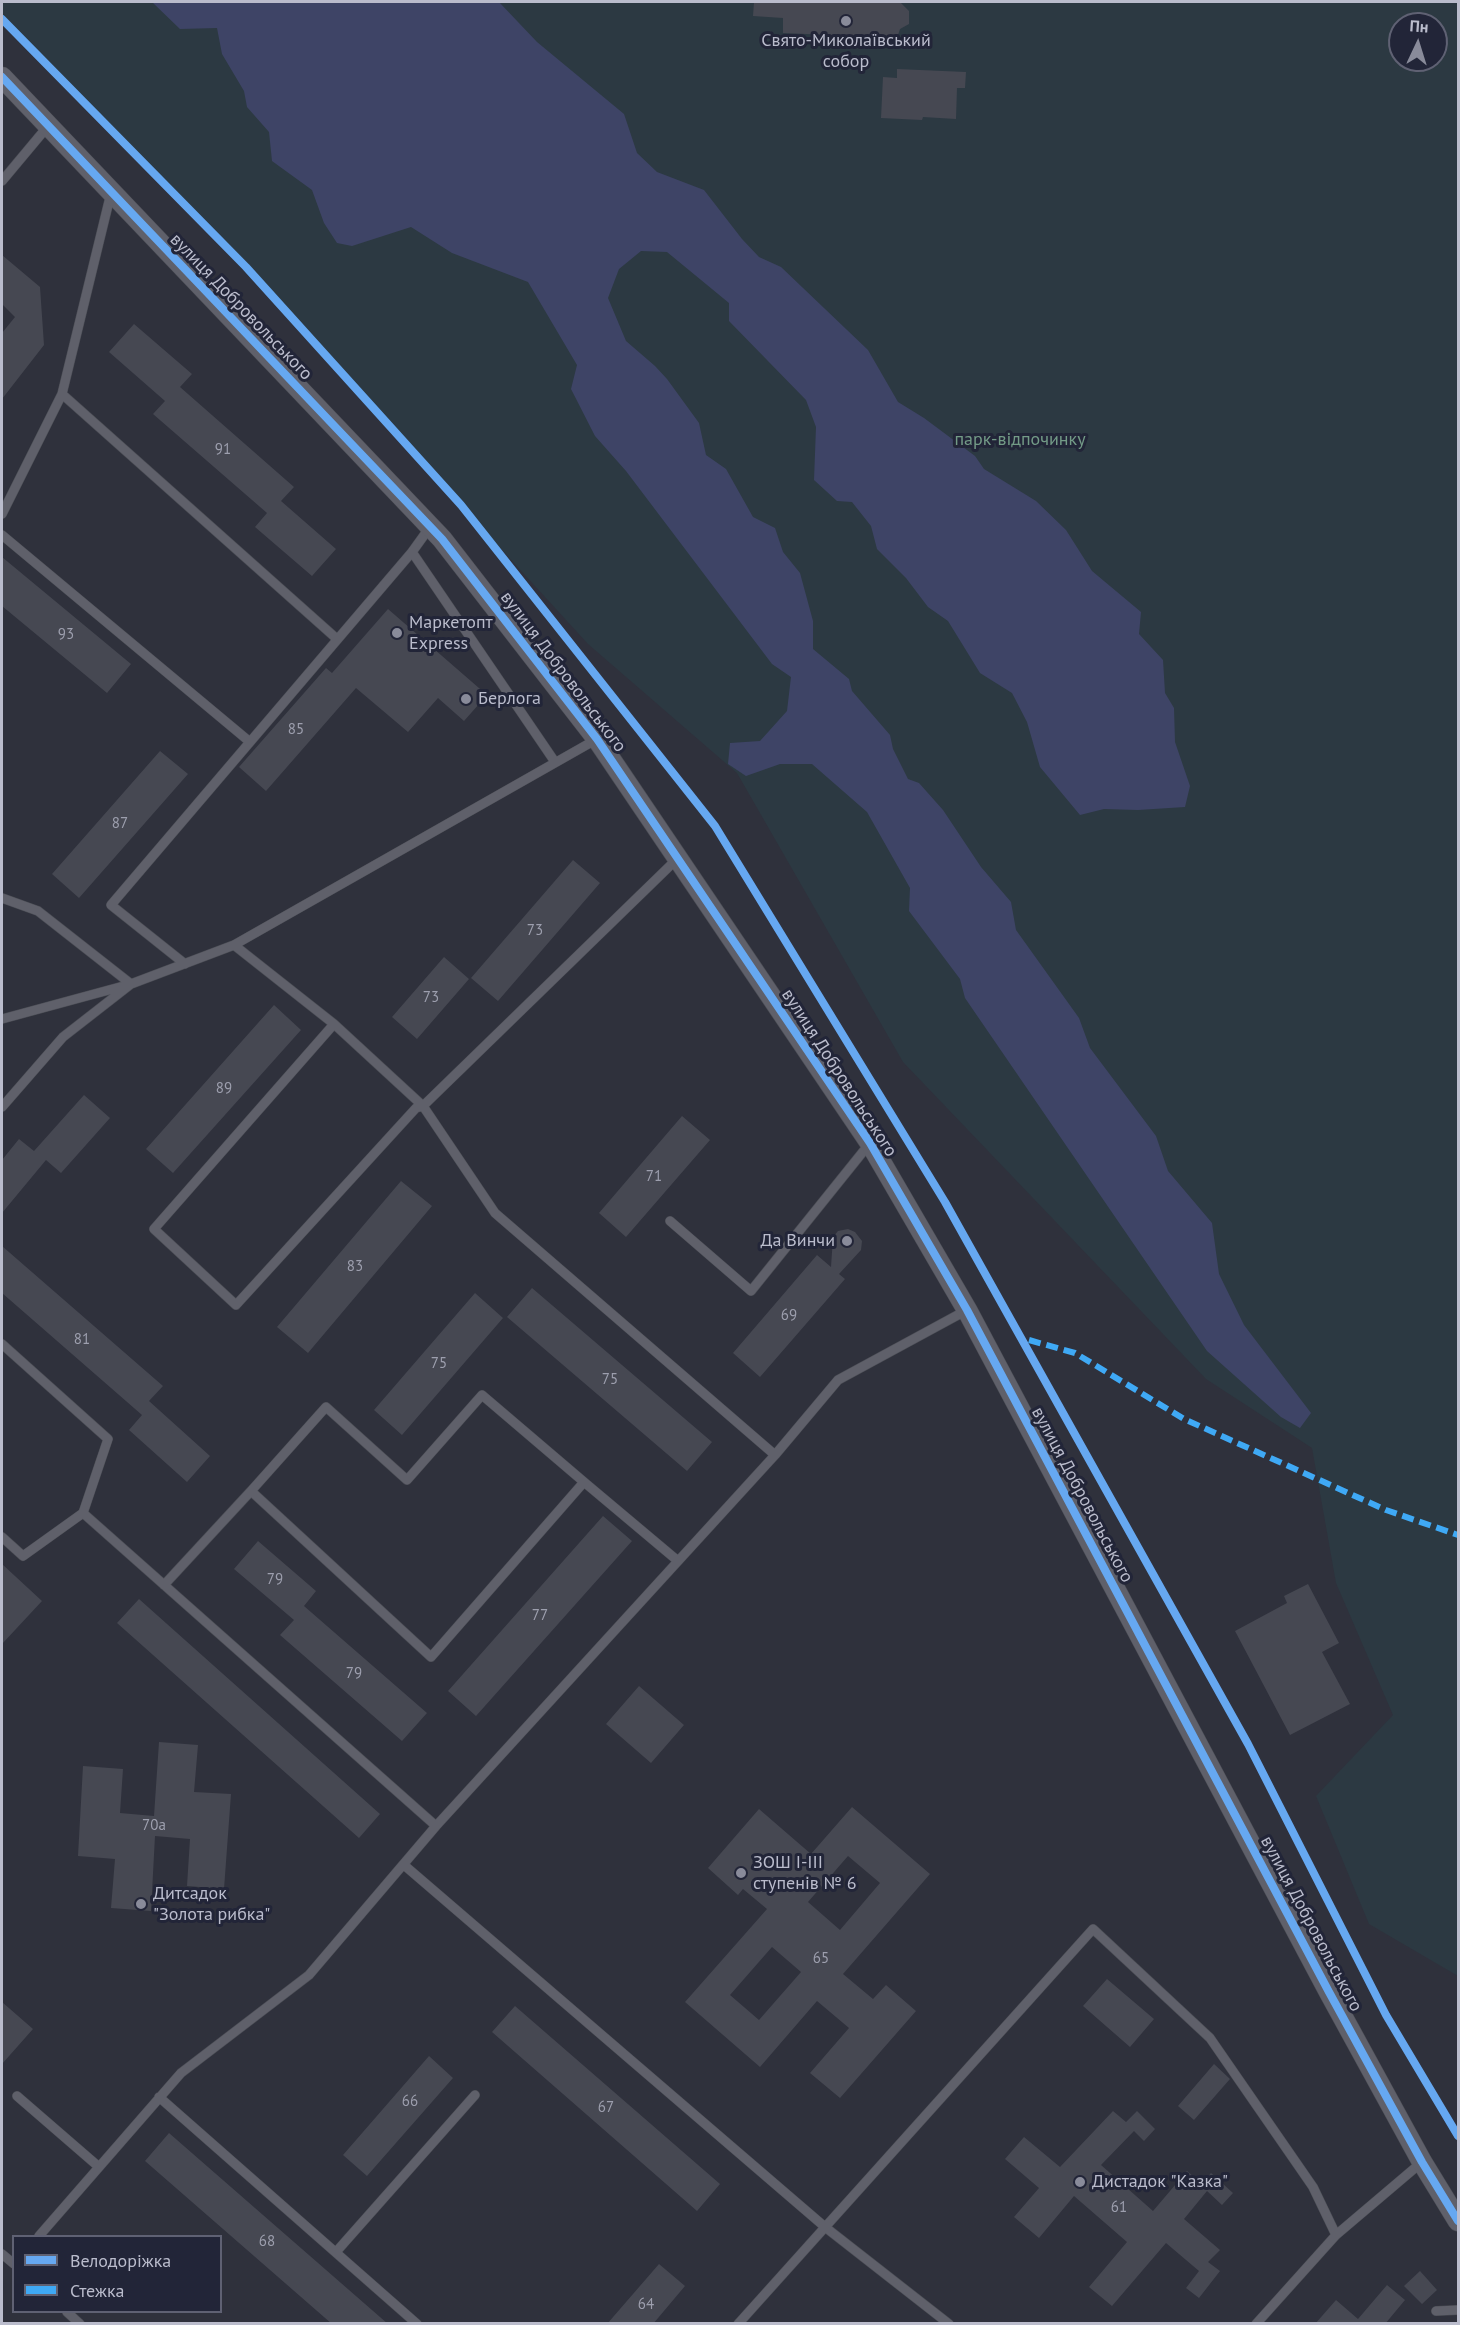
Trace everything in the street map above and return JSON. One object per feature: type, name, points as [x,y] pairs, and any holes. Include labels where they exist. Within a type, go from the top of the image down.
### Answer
[{"type":"street","name":"вулиця Добровольського","points":[[2,77],[442,539],[597,739],[678,858],[870,1143],[967,1310],[1329,1992],[1422,2162],[1458,2221]]},
{"type":"lane","points":[[2,181],[48,126]]},
{"type":"lane","points":[[2,514],[62,394],[111,193]]},
{"type":"lane","points":[[62,394],[337,639]]},
{"type":"lane","points":[[185,964],[111,905],[412,552],[430,527]]},
{"type":"lane","points":[[2,535],[250,742]]},
{"type":"lane","points":[[412,552],[555,762]]},
{"type":"lane","points":[[2,1019],[131,984],[234,945],[597,739]]},
{"type":"lane","points":[[334,1024],[154,1229],[236,1305],[416,1108],[423,1106],[678,858]]},
{"type":"lane","points":[[2,898],[38,911],[131,984]]},
{"type":"lane","points":[[234,945],[334,1024],[423,1106],[495,1213],[775,1455]]},
{"type":"lane","points":[[2,1107],[63,1037],[131,984]]},
{"type":"lane","points":[[670,1221],[751,1292],[870,1143]]},
{"type":"lane","points":[[40,2235],[181,2073],[309,1975],[436,1826],[775,1455],[838,1380],[967,1310]]},
{"type":"lane","points":[[2,1344],[108,1439],[83,1513],[23,1556],[2,1537]]},
{"type":"lane","points":[[164,1585],[326,1407],[407,1480],[482,1395],[678,1561]]},
{"type":"lane","points":[[251,1491],[431,1657],[584,1482]]},
{"type":"lane","points":[[83,1513],[436,1826]]},
{"type":"lane","points":[[404,1865],[825,2227],[949,2324]]},
{"type":"lane","points":[[738,2324],[1093,1929],[1210,2038],[1313,2187],[1336,2235]]},
{"type":"lane","points":[[336,2252],[475,2095]]},
{"type":"lane","points":[[17,2096],[99,2167]]},
{"type":"lane","points":[[159,2097],[417,2324]]},
{"type":"lane","points":[[1256,2324],[1336,2235],[1422,2162]]},
{"type":"lane","points":[[1436,2311],[1458,2310]]},
{"type":"lane","points":[[68,2313],[80,2324]]},
{"type":"green space","name":"парк-відпочинку","points":[[2,2],[1458,2],[1458,1976],[1369,1924],[1316,1796],[1393,1715],[1336,1583],[1312,1448],[1206,1379],[903,1062],[737,773],[588,644],[322,353],[2,15]]},
{"type":"water","points":[[152,2],[499,2],[537,42],[624,114],[637,153],[657,172],[704,190],[759,257],[781,267],[868,350],[898,402],[924,418],[975,456],[984,469],[1036,501],[1066,530],[1092,571],[1141,612],[1139,634],[1163,660],[1165,693],[1174,708],[1175,742],[1190,786],[1185,807],[1138,810],[1104,809],[1080,815],[1040,767],[1027,722],[1012,693],[980,673],[948,621],[928,607],[906,578],[877,549],[871,526],[852,502],[837,501],[814,480],[816,427],[806,400],[729,321],[729,303],[667,252],[641,251],[619,269],[608,298],[626,341],[667,379],[699,423],[706,455],[726,469],[753,517],[775,528],[783,552],[800,573],[813,621],[813,649],[849,679],[852,691],[890,735],[893,749],[908,779],[919,783],[943,810],[981,867],[1011,902],[1016,930],[1079,1018],[1090,1048],[1156,1136],[1168,1171],[1212,1223],[1219,1274],[1244,1325],[1311,1413],[1300,1428],[1281,1417],[1207,1351],[965,998],[960,979],[909,911],[910,888],[867,812],[812,764],[780,764],[746,776],[728,764],[730,743],[760,741],[787,711],[791,677],[772,664],[626,471],[595,436],[571,389],[577,365],[528,282],[452,253],[411,227],[352,246],[337,243],[324,223],[312,190],[272,161],[269,132],[247,107],[244,91],[222,54],[217,28],[180,29]]},
{"type":"building","name":"Свято-Миколаївський собор","points":[[754,2],[900,2],[909,11],[909,24],[900,29],[897,38],[783,33],[783,18],[753,16]]},
{"type":"building","points":[[897,69],[966,72],[965,88],[957,88],[956,119],[881,118],[883,77],[897,78]]},
{"type":"building","points":[[2,255],[40,287],[44,345],[2,399],[2,333],[15,317],[2,304]]},
{"type":"building","points":[[134,324],[192,374],[180,387],[294,487],[281,501],[336,549],[312,576],[255,527],[267,513],[153,414],[165,401],[109,352]]},
{"type":"building","points":[[2,557],[131,664],[107,693],[2,606]]},
{"type":"building","points":[[388,609],[487,695],[464,721],[438,698],[408,732],[356,688],[266,791],[239,767],[326,668],[332,673]]},
{"type":"building","points":[[160,751],[188,774],[79,898],[52,874]]},
{"type":"building","points":[[573,860],[600,883],[498,1001],[471,978]]},
{"type":"building","points":[[444,957],[469,979],[417,1039],[392,1017]]},
{"type":"building","points":[[274,1005],[301,1030],[173,1173],[146,1149]]},
{"type":"building","points":[[84,1095],[110,1118],[61,1173],[46,1160],[2,1213],[2,1160],[19,1139],[34,1151]]},
{"type":"building","points":[[682,1116],[710,1140],[626,1237],[599,1213]]},
{"type":"building","points":[[401,1181],[432,1206],[308,1353],[277,1327]]},
{"type":"building","points":[[848,1229],[855,1232],[862,1241],[861,1250],[839,1274],[845,1279],[760,1377],[733,1353],[817,1255],[831,1267],[833,1237],[838,1231]]},
{"type":"building","points":[[2,1246],[163,1386],[149,1401],[210,1456],[187,1482],[129,1430],[142,1415],[2,1293]]},
{"type":"building","points":[[532,1288],[712,1442],[687,1471],[507,1317]]},
{"type":"building","points":[[475,1293],[503,1318],[402,1435],[374,1410]]},
{"type":"building","points":[[603,1516],[632,1541],[476,1716],[448,1691]]},
{"type":"building","points":[[258,1541],[316,1591],[304,1606],[427,1713],[402,1741],[280,1635],[294,1620],[234,1569]]},
{"type":"building","points":[[2,1564],[42,1601],[2,1644]]},
{"type":"building","points":[[1308,1584],[1339,1643],[1322,1652],[1350,1704],[1290,1735],[1235,1631],[1287,1603],[1284,1596]]},
{"type":"building","points":[[139,1599],[380,1814],[359,1838],[117,1623]]},
{"type":"building","points":[[639,1686],[684,1725],[651,1763],[606,1724]]},
{"type":"building","points":[[159,1742],[198,1745],[194,1792],[231,1794],[224,1889],[187,1886],[190,1839],[155,1836],[151,1911],[111,1908],[115,1859],[78,1856],[83,1766],[123,1769],[120,1813],[154,1816]]},
{"type":"building","points":[[852,1807],[930,1874],[843,1974],[873,1999],[886,1985],[916,2011],[840,2098],[810,2073],[849,2028],[817,2001],[760,2067],[685,2002],[767,1909],[743,1889],[738,1895],[708,1868],[759,1809],[811,1854]],"holes":[[[848,1856],[880,1883],[840,1930],[808,1902]],[[772,1947],[801,1972],[759,2020],[730,1995]]]},
{"type":"building","points":[[1107,1979],[1154,2019],[1130,2047],[1083,2006]]},
{"type":"building","points":[[2,2002],[33,2029],[2,2064]]},
{"type":"building","points":[[515,2006],[720,2184],[697,2211],[492,2032]]},
{"type":"building","points":[[429,2056],[453,2078],[367,2176],[343,2155]]},
{"type":"building","points":[[1214,2064],[1230,2079],[1194,2120],[1178,2106]]},
{"type":"building","points":[[1113,2111],[1126,2122],[1137,2111],[1155,2129],[1144,2141],[1134,2131],[1101,2165],[1153,2211],[1187,2171],[1202,2184],[1211,2173],[1233,2193],[1222,2205],[1207,2191],[1184,2219],[1220,2250],[1208,2262],[1220,2271],[1199,2298],[1186,2288],[1199,2271],[1166,2243],[1112,2306],[1089,2287],[1127,2242],[1074,2196],[1039,2238],[1014,2217],[1039,2188],[1005,2159],[1024,2137],[1060,2167]]},
{"type":"building","points":[[169,2133],[388,2324],[332,2324],[145,2161]]},
{"type":"building","points":[[659,2264],[685,2286],[653,2324],[607,2324]]},
{"type":"building","points":[[1420,2271],[1437,2290],[1422,2304],[1404,2286]]},
{"type":"building","points":[[1387,2285],[1405,2300],[1385,2324],[1315,2324],[1336,2300],[1358,2319]]},
{"type":"marked path","points":[[1029,1340],[1075,1353],[1184,1419],[1386,1510],[1458,1535]]},
{"type":"cycle path","points":[[2,19],[246,267],[461,505],[715,826],[945,1202],[1248,1744],[1386,2015],[1458,2136]]},
{"type":"cycle path","points":[[2,77],[442,539],[597,739],[870,1143],[967,1310],[1329,1992],[1422,2162],[1458,2221]]},
{"type":"place","name":"Свято-Миколаївський собор","points":[[846,21]]},
{"type":"place","name":"Маркетопт Express","points":[[397,633]]},
{"type":"place","name":"Берлога","points":[[466,699]]},
{"type":"place","name":"Да Винчи","points":[[847,1241]]},
{"type":"place","name":"ЗОШ І-ІІІ ступенів № 6","points":[[741,1873]]},
{"type":"place","name":"Дитсадок \"Золота рибка\"","points":[[141,1904]]},
{"type":"place","name":"Дистадок \"Казка\"","points":[[1080,2182]]}]
